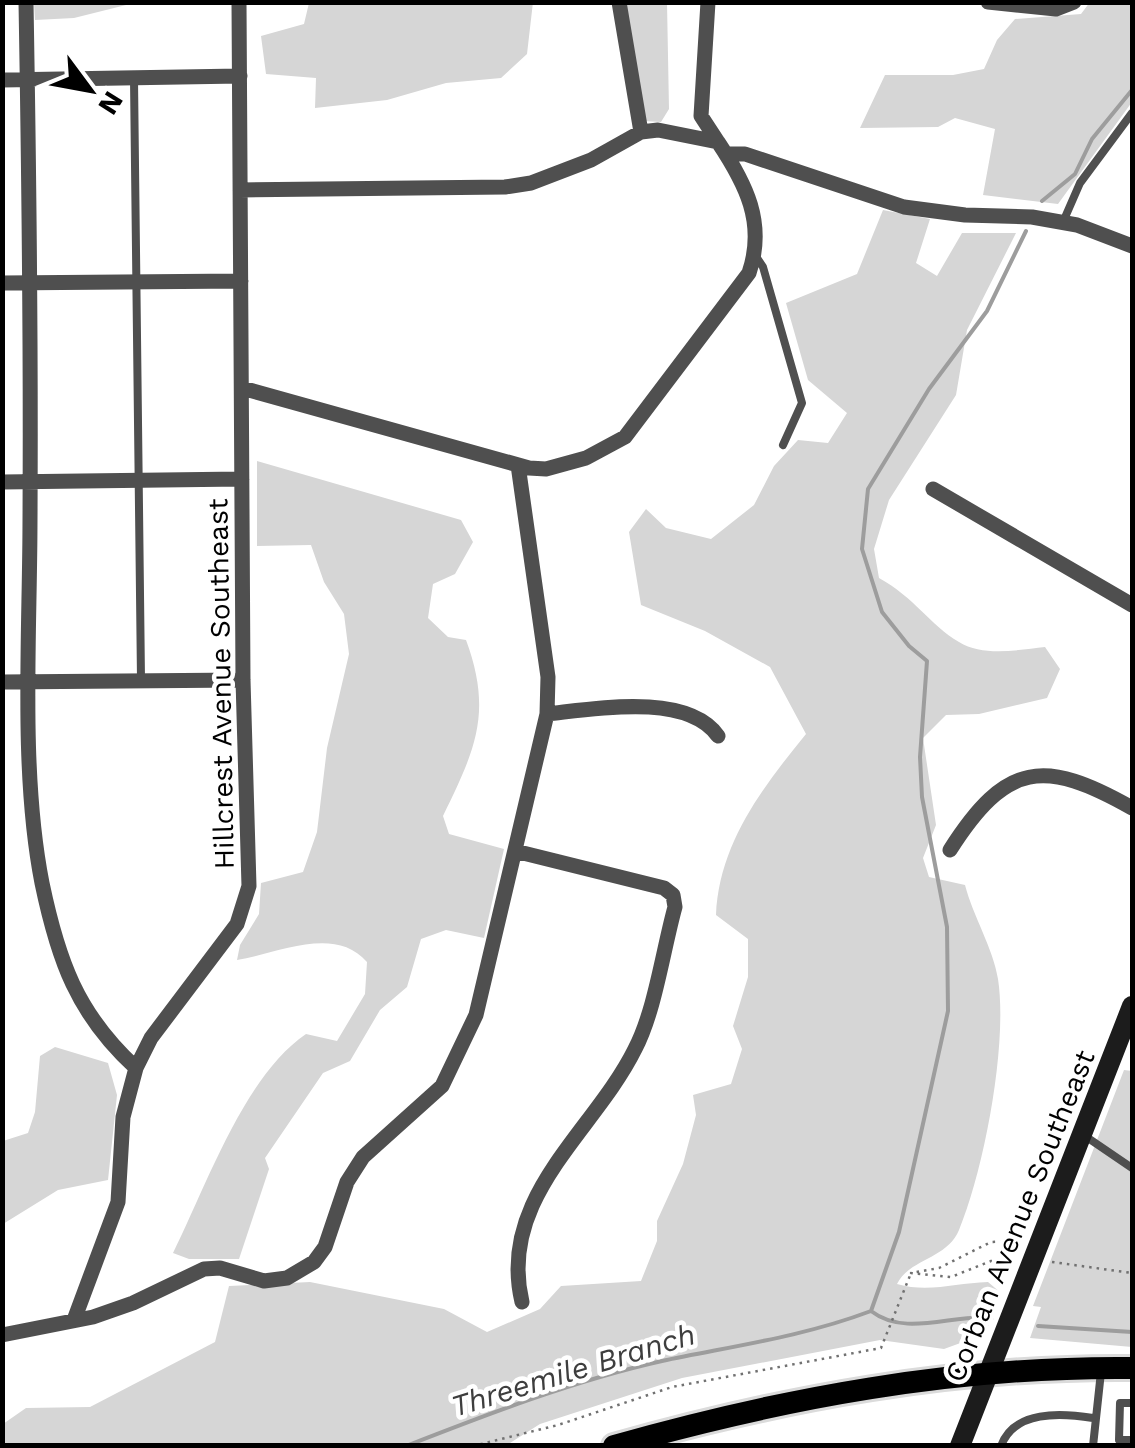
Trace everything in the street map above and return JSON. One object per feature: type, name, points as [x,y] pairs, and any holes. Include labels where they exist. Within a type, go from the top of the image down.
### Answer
[{"type":"main road","name":"Corban Avenue Southeast","points":[[960,1446],[1132,1006]]},
{"type":"main road","points":[[614,1446],[790,1401],[986,1372],[1132,1368]]},
{"type":"street","points":[[26,2],[30,682],[38,852],[58,945],[92,1025],[136,1068]]},
{"type":"street","name":"Hillcrest Avenue Southeast","points":[[74,1320],[118,1202],[124,1116],[136,1068],[151,1038],[236,924],[248,895],[243,680],[240,2]]},
{"type":"street","points":[[619,2],[641,132]]},
{"type":"street","points":[[242,388],[518,465],[560,466],[625,437],[749,273],[755,255],[758,227],[752,204],[702,116],[708,2]]},
{"type":"street","points":[[988,2],[1056,8],[1074,2]]},
{"type":"street","points":[[2,80],[240,76]]},
{"type":"street","points":[[240,190],[505,187],[531,183],[591,160],[641,132],[658,130],[745,154],[904,207],[1063,223],[1132,246]]},
{"type":"street","points":[[2,283],[241,281]]},
{"type":"street","points":[[2,1335],[133,1303],[204,1269],[220,1268],[264,1281],[287,1278],[314,1262],[325,1248],[347,1182],[363,1157],[434,1096],[462,1049],[476,1015],[547,714],[548,677],[518,465]]},
{"type":"street","points":[[2,482],[242,479]]},
{"type":"street","points":[[933,489],[1132,605]]},
{"type":"street","points":[[2,682],[243,680]]},
{"type":"street","points":[[547,714],[657,707],[710,725],[718,736]]},
{"type":"street","points":[[950,850],[982,804],[1010,784],[1028,778],[1046,774],[1078,778],[1132,808]]},
{"type":"street","points":[[516,851],[664,888],[674,896],[675,907],[637,1047],[539,1189],[520,1254],[517,1282],[522,1302]]},
{"type":"lane","points":[[134,79],[141,680]]},
{"type":"lane","points":[[1063,223],[1080,183],[1132,113]]},
{"type":"lane","points":[[755,255],[764,267],[797,373],[802,402],[783,445]]},
{"type":"lane","points":[[1081,1134],[1132,1168]]},
{"type":"lane","points":[[1092,1446],[1102,1367]]},
{"type":"lane","points":[[1132,1403],[1120,1403],[1119,1440],[1132,1440]]},
{"type":"lane","points":[[1000,1446],[1010,1428],[1028,1420],[1063,1413],[1094,1418]]},
{"type":"path","points":[[911,1273],[942,1266],[991,1242],[1022,1240]]},
{"type":"path","points":[[911,1273],[951,1277],[991,1261],[1007,1260]]},
{"type":"path","points":[[1052,1262],[1132,1273]]},
{"type":"path","points":[[473,1446],[558,1425],[672,1386],[886,1343],[911,1273]]},
{"type":"shaded area","points":[[34,2],[134,3],[74,18],[35,20]]},
{"type":"shaded area","points":[[533,2],[527,54],[501,78],[446,83],[387,100],[315,108],[316,78],[266,74],[261,36],[304,24],[309,3]]},
{"type":"shaded area","points":[[1090,2],[1132,3],[1132,102],[1058,204],[983,195],[995,129],[955,118],[938,127],[860,128],[885,75],[953,75],[984,69],[997,40],[1015,19],[1081,14]]},
{"type":"shaded area","points":[[625,3],[667,3],[669,109],[661,122],[644,121]]},
{"type":"shaded area","points":[[883,210],[930,219],[916,263],[937,276],[962,233],[1016,233],[967,330],[956,395],[889,500],[874,549],[879,578],[968,647],[1012,651],[1045,647],[1060,669],[1047,698],[979,714],[946,715],[923,738],[936,825],[923,858],[929,877],[965,885],[998,979],[1000,1037],[985,1141],[959,1230],[946,1247],[910,1269],[897,1284],[931,1288],[988,1282],[1001,1293],[985,1334],[944,1349],[880,1340],[682,1378],[540,1424],[507,1445],[3,1446],[3,1424],[26,1408],[90,1407],[215,1342],[229,1286],[310,1282],[444,1309],[487,1332],[540,1309],[561,1286],[641,1281],[657,1241],[657,1221],[683,1164],[696,1115],[693,1095],[731,1084],[742,1049],[733,1026],[748,977],[748,939],[716,915],[725,864],[759,796],[806,734],[770,667],[705,631],[641,605],[629,532],[646,509],[666,528],[711,539],[754,505],[774,466],[798,440],[828,443],[847,413],[808,380],[786,303],[857,274]]},
{"type":"shaded area","points":[[257,461],[461,520],[473,542],[455,574],[433,584],[428,618],[448,637],[466,640],[474,666],[479,710],[471,751],[443,816],[449,834],[504,849],[484,938],[446,930],[421,939],[407,987],[380,1010],[350,1061],[323,1073],[265,1158],[269,1169],[239,1259],[189,1259],[173,1253],[245,1104],[284,1053],[306,1034],[337,1041],[365,994],[367,962],[339,945],[306,944],[237,960],[240,945],[259,914],[261,883],[303,872],[317,832],[327,748],[349,654],[344,614],[324,582],[311,545],[257,546]]},
{"type":"shaded area","points":[[55,1047],[108,1063],[117,1095],[108,1180],[58,1190],[3,1224],[3,1141],[28,1133],[35,1112],[40,1056]]},
{"type":"shaded area","points":[[1124,1070],[1132,1071],[1132,1347],[1030,1338],[1041,1307],[1033,1306]]},
{"type":"waterway","points":[[1042,201],[1075,174],[1092,139],[1132,90]]},
{"type":"waterway","points":[[871,1311],[899,1232],[948,1011],[947,927],[922,797],[920,757],[927,661],[909,646],[882,612],[862,549],[868,489],[929,389],[987,311],[1026,231]]},
{"type":"waterway","points":[[871,1311],[885,1319],[915,1324],[992,1318]]},
{"type":"waterway","name":"Threemile Branch","points":[[406,1446],[597,1378],[793,1334],[871,1311]]},
{"type":"waterway","name":"Threemile Branch","points":[[1038,1326],[1132,1332]]}]
